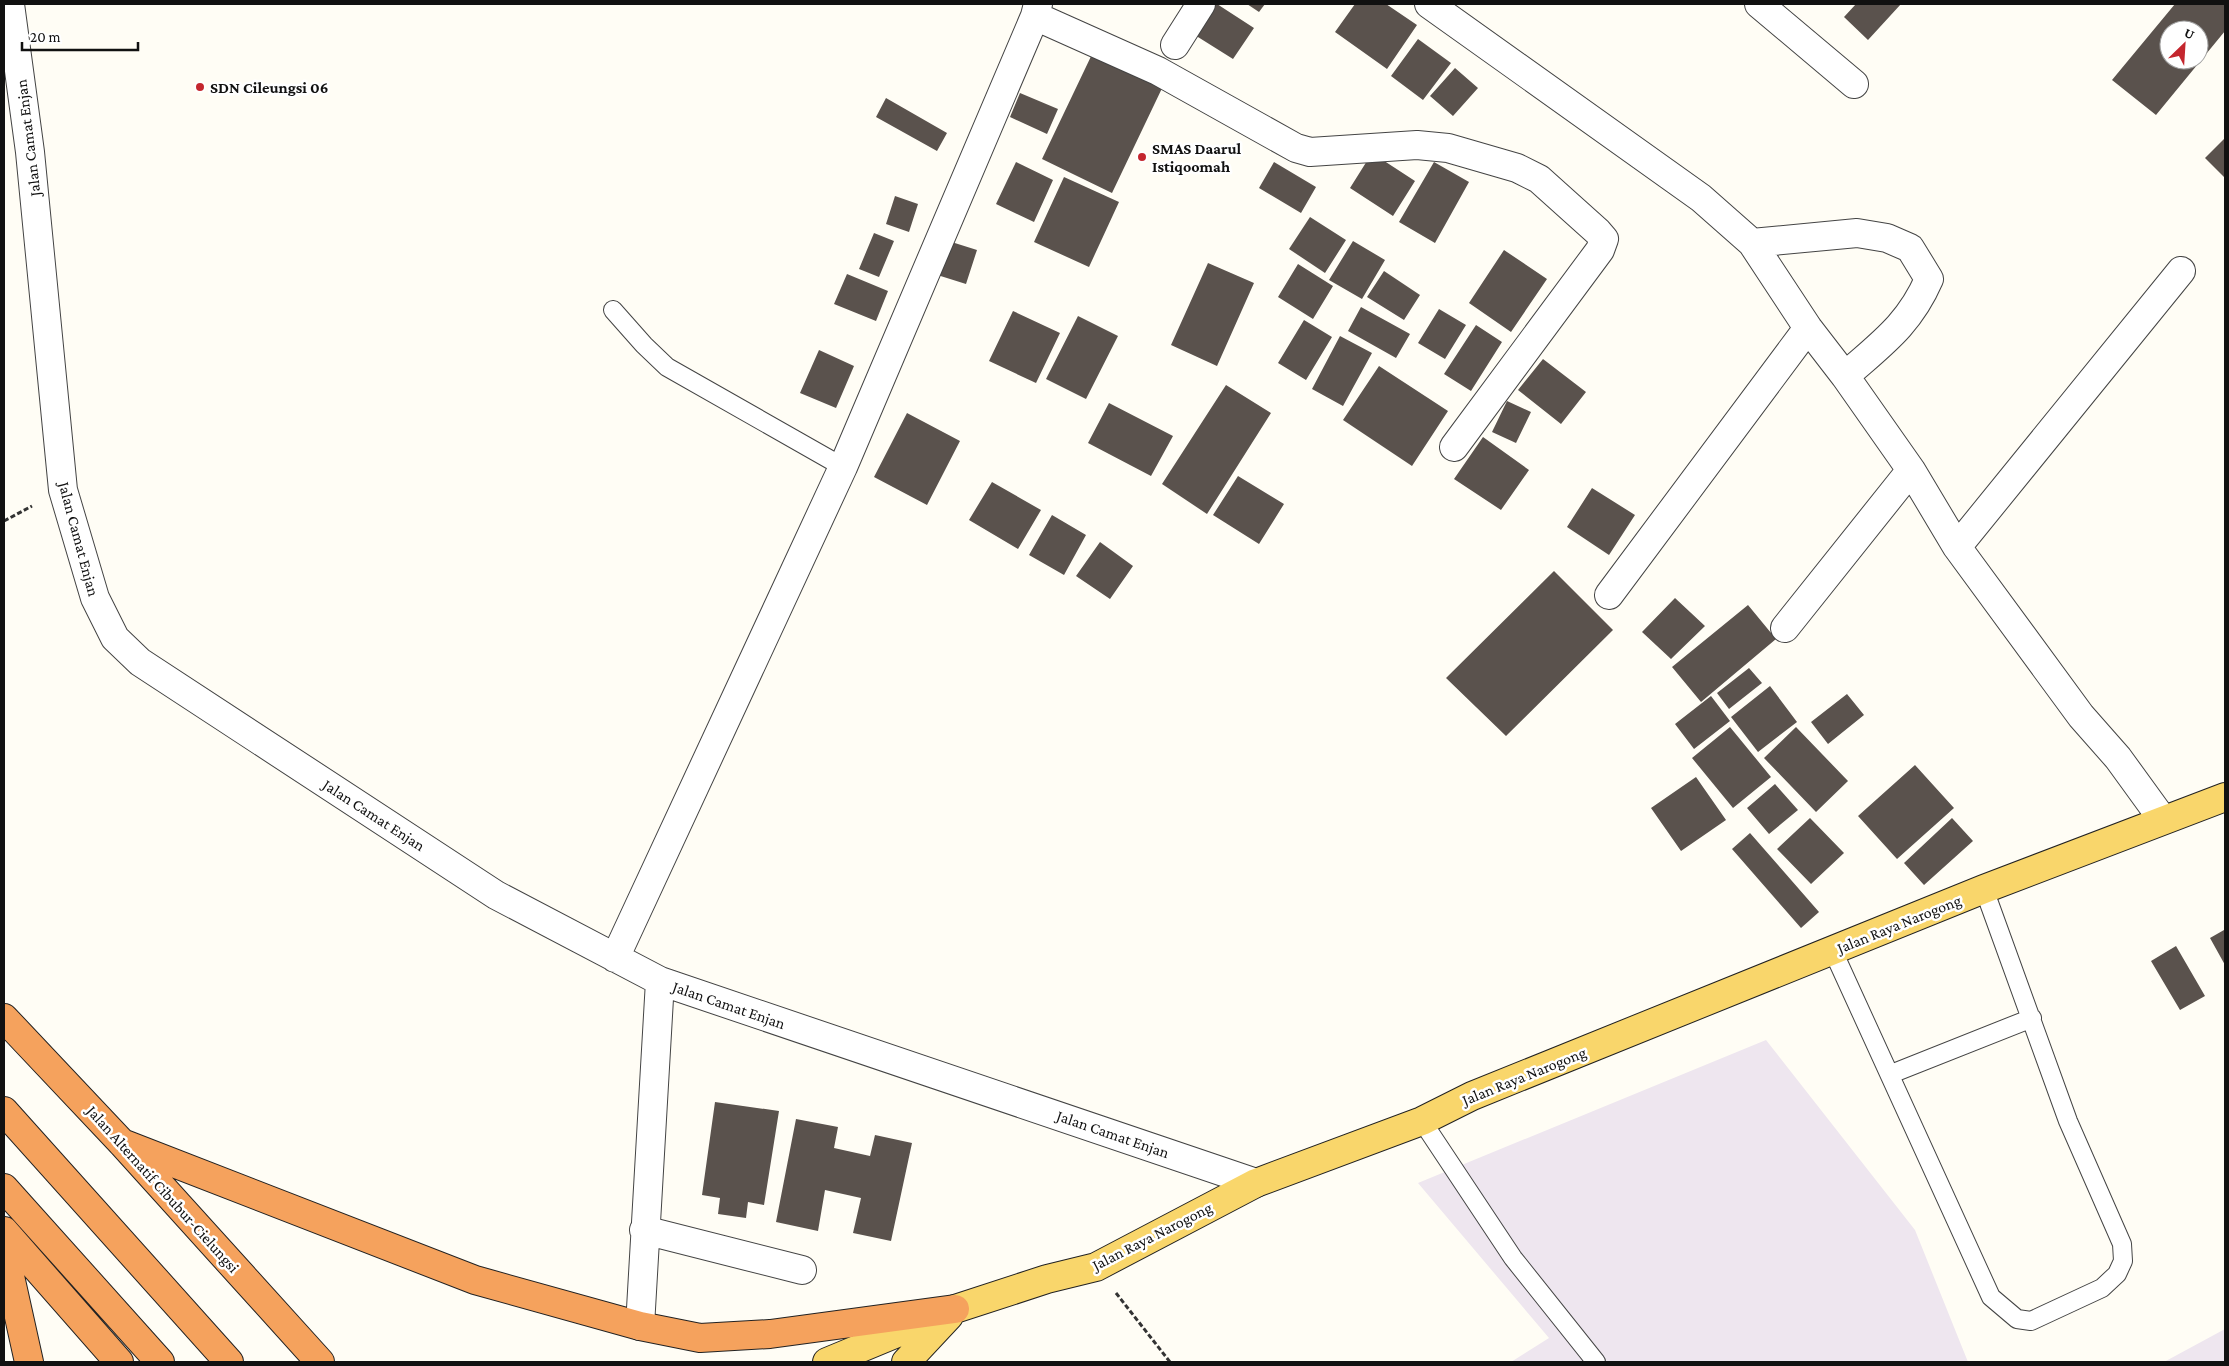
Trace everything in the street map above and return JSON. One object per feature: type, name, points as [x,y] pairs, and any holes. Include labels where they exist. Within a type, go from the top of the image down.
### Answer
[{"type":"highway","name":"Jalan Alternatif Cibubur-Cielungsi","points":[[4,1018],[122,1143],[320,1362]]},
{"type":"highway","points":[[4,1111],[229,1362]]},
{"type":"highway","points":[[122,1143],[475,1280],[640,1326],[700,1338],[770,1334],[955,1309]]},
{"type":"highway","points":[[4,1188],[160,1362]]},
{"type":"highway","points":[[4,1231],[119,1362]]},
{"type":"highway","points":[[4,1249],[29,1362]]},
{"type":"main road","name":"Jalan Raya Narogong","points":[[827,1362],[955,1309],[1046,1279],[1096,1267],[1256,1182],[1422,1121],[1472,1096],[1984,889],[2225,797]]},
{"type":"main road","points":[[906,1362],[955,1309]]},
{"type":"street","name":"Jalan Camat Enjan","points":[[10,4],[30,152],[63,490],[94,598],[115,638],[140,662],[496,895],[660,981],[1256,1182]]},
{"type":"street","points":[[1175,46],[1201,4]]},
{"type":"street","points":[[1430,4],[1701,198],[1752,243],[1808,328],[1845,376],[1911,470],[1956,548],[2081,716],[2118,758],[2163,820]]},
{"type":"street","points":[[1759,4],[1854,84]]},
{"type":"street","points":[[616,958],[843,468],[1037,10],[1158,72],[1296,148],[1310,152],[1417,145],[1448,148],[1517,168],[1539,178],[1598,232],[1604,239],[1600,250],[1454,448]]},
{"type":"street","points":[[1752,243],[1856,233],[1887,238],[1910,248],[1929,279],[1919,301],[1904,323],[1845,376]]},
{"type":"street","points":[[1956,548],[2181,271]]},
{"type":"street","points":[[1609,595],[1808,328]]},
{"type":"street","points":[[1785,628],[1911,470]]},
{"type":"street","points":[[640,1326],[644,1230],[660,981]]},
{"type":"street","points":[[644,1230],[802,1270]]},
{"type":"lane","points":[[612,310],[667,367],[843,468]]},
{"type":"lane","points":[[1833,951],[1891,1074],[1991,1297],[2017,1319],[2031,1321],[2102,1288],[2117,1274],[2123,1262],[2122,1244],[2068,1121],[1984,889]]},
{"type":"lane","points":[[1891,1074],[2032,1018]]},
{"type":"lane","points":[[1422,1121],[1513,1258],[1596,1362]]},
{"type":"path","points":[[1096,1267],[1170,1362]]},
{"type":"shaded area","points":[[1766,1040],[1915,1230],[1968,1362],[1511,1362],[1549,1338],[1418,1183]]},
{"type":"shaded area","points":[[2225,1329],[2225,1362],[2164,1362]]},
{"type":"building","points":[[1208,4],[1217,4],[1254,28],[1233,59],[1190,32]]},
{"type":"building","points":[[1247,4],[1265,4],[1259,12]]},
{"type":"building","points":[[1355,4],[1386,4],[1417,25],[1387,69],[1335,32]]},
{"type":"building","points":[[1856,4],[1901,4],[1868,40],[1844,17]]},
{"type":"building","points":[[2175,4],[2225,4],[2225,31],[2209,50],[2209,20],[2162,20]]},
{"type":"building","points":[[2159,23],[2159,70],[2193,70],[2156,115],[2112,80]]},
{"type":"building","points":[[1418,39],[1451,63],[1423,100],[1391,76]]},
{"type":"building","points":[[1095,48],[1165,82],[1112,193],[1042,159]]},
{"type":"building","points":[[1455,68],[1478,88],[1453,116],[1430,96]]},
{"type":"building","points":[[1020,93],[1058,109],[1047,134],[1010,117]]},
{"type":"building","points":[[886,98],[947,133],[937,151],[876,117]]},
{"type":"building","points":[[2225,138],[2225,178],[2205,158]]},
{"type":"building","points":[[1372,153],[1415,181],[1393,216],[1350,188]]},
{"type":"building","points":[[1016,162],[1053,180],[1034,222],[996,204]]},
{"type":"building","points":[[1274,162],[1316,187],[1301,213],[1259,188]]},
{"type":"building","points":[[1434,162],[1469,182],[1435,243],[1399,222]]},
{"type":"building","points":[[1064,177],[1119,202],[1089,267],[1034,242]]},
{"type":"building","points":[[895,196],[918,204],[909,232],[886,224]]},
{"type":"building","points":[[1310,217],[1346,240],[1325,273],[1289,249]]},
{"type":"building","points":[[874,233],[894,241],[879,277],[859,269]]},
{"type":"building","points":[[942,239],[977,250],[966,284],[931,273]]},
{"type":"building","points":[[1353,241],[1385,260],[1362,299],[1329,280]]},
{"type":"building","points":[[1504,250],[1547,279],[1511,332],[1469,303]]},
{"type":"building","points":[[1208,263],[1254,283],[1217,366],[1171,345]]},
{"type":"building","points":[[1298,264],[1333,286],[1313,319],[1278,297]]},
{"type":"building","points":[[1384,271],[1420,295],[1404,320],[1367,297]]},
{"type":"building","points":[[847,274],[888,291],[876,321],[834,304]]},
{"type":"building","points":[[1361,307],[1410,334],[1396,358],[1348,331]]},
{"type":"building","points":[[1439,309],[1466,325],[1445,359],[1418,343]]},
{"type":"building","points":[[1013,311],[1060,333],[1036,383],[989,361]]},
{"type":"building","points":[[1078,316],[1118,336],[1086,399],[1046,379]]},
{"type":"building","points":[[1304,320],[1332,337],[1306,380],[1278,363]]},
{"type":"building","points":[[1476,325],[1502,342],[1471,391],[1444,374]]},
{"type":"building","points":[[1340,336],[1372,353],[1343,406],[1312,389]]},
{"type":"building","points":[[819,350],[854,366],[836,408],[800,393]]},
{"type":"building","points":[[1543,359],[1586,392],[1561,424],[1518,390]]},
{"type":"building","points":[[1379,366],[1448,411],[1412,466],[1343,420]]},
{"type":"building","points":[[1226,385],[1271,413],[1207,514],[1162,484]]},
{"type":"building","points":[[1507,401],[1531,412],[1516,443],[1492,432]]},
{"type":"building","points":[[1109,403],[1173,436],[1151,476],[1088,443]]},
{"type":"building","points":[[907,413],[960,441],[927,505],[874,477]]},
{"type":"building","points":[[1483,437],[1529,470],[1501,510],[1454,479]]},
{"type":"building","points":[[1238,476],[1284,504],[1259,544],[1213,515]]},
{"type":"building","points":[[992,482],[1041,510],[1018,549],[969,520]]},
{"type":"building","points":[[1592,488],[1635,515],[1609,555],[1567,527]]},
{"type":"building","points":[[1052,515],[1086,535],[1064,575],[1029,555]]},
{"type":"building","points":[[1100,542],[1133,566],[1110,599],[1076,576]]},
{"type":"building","points":[[1554,571],[1613,630],[1506,736],[1446,678]]},
{"type":"building","points":[[1675,598],[1705,626],[1671,659],[1642,632]]},
{"type":"building","points":[[1748,605],[1776,639],[1701,702],[1672,667]]},
{"type":"building","points":[[1749,668],[1762,683],[1729,709],[1717,693]]},
{"type":"building","points":[[1770,686],[1797,722],[1758,752],[1731,717]]},
{"type":"building","points":[[1847,694],[1864,715],[1828,744],[1811,722]]},
{"type":"building","points":[[1711,696],[1730,721],[1694,749],[1675,724]]},
{"type":"building","points":[[1730,727],[1771,777],[1733,808],[1692,758]]},
{"type":"building","points":[[1796,727],[1848,781],[1816,812],[1764,758]]},
{"type":"building","points":[[1915,765],[1954,808],[1897,859],[1858,816]]},
{"type":"building","points":[[1696,777],[1726,820],[1681,851],[1651,808]]},
{"type":"building","points":[[1775,784],[1798,810],[1769,834],[1747,808]]},
{"type":"building","points":[[1810,818],[1844,853],[1811,884],[1777,849]]},
{"type":"building","points":[[1952,818],[1973,841],[1924,885],[1904,863]]},
{"type":"building","points":[[1750,833],[1819,912],[1801,928],[1732,849]]},
{"type":"building","points":[[2224,930],[2225,932],[2225,965],[2210,938]]},
{"type":"building","points":[[2176,946],[2205,996],[2180,1010],[2151,961]]},
{"type":"building","points":[[715,1102],[779,1111],[764,1205],[748,1202],[746,1218],[718,1214],[720,1198],[702,1195]]},
{"type":"building","points":[[796,1119],[838,1127],[834,1148],[870,1156],[875,1135],[912,1143],[891,1241],[853,1233],[861,1198],[825,1190],[818,1231],[776,1222]]},
{"type":"place","name":"SDN Cileungsi 06","points":[[200,87]]},
{"type":"place","name":"SMAS Daarul Istiqoomah","points":[[1142,157]]}]
